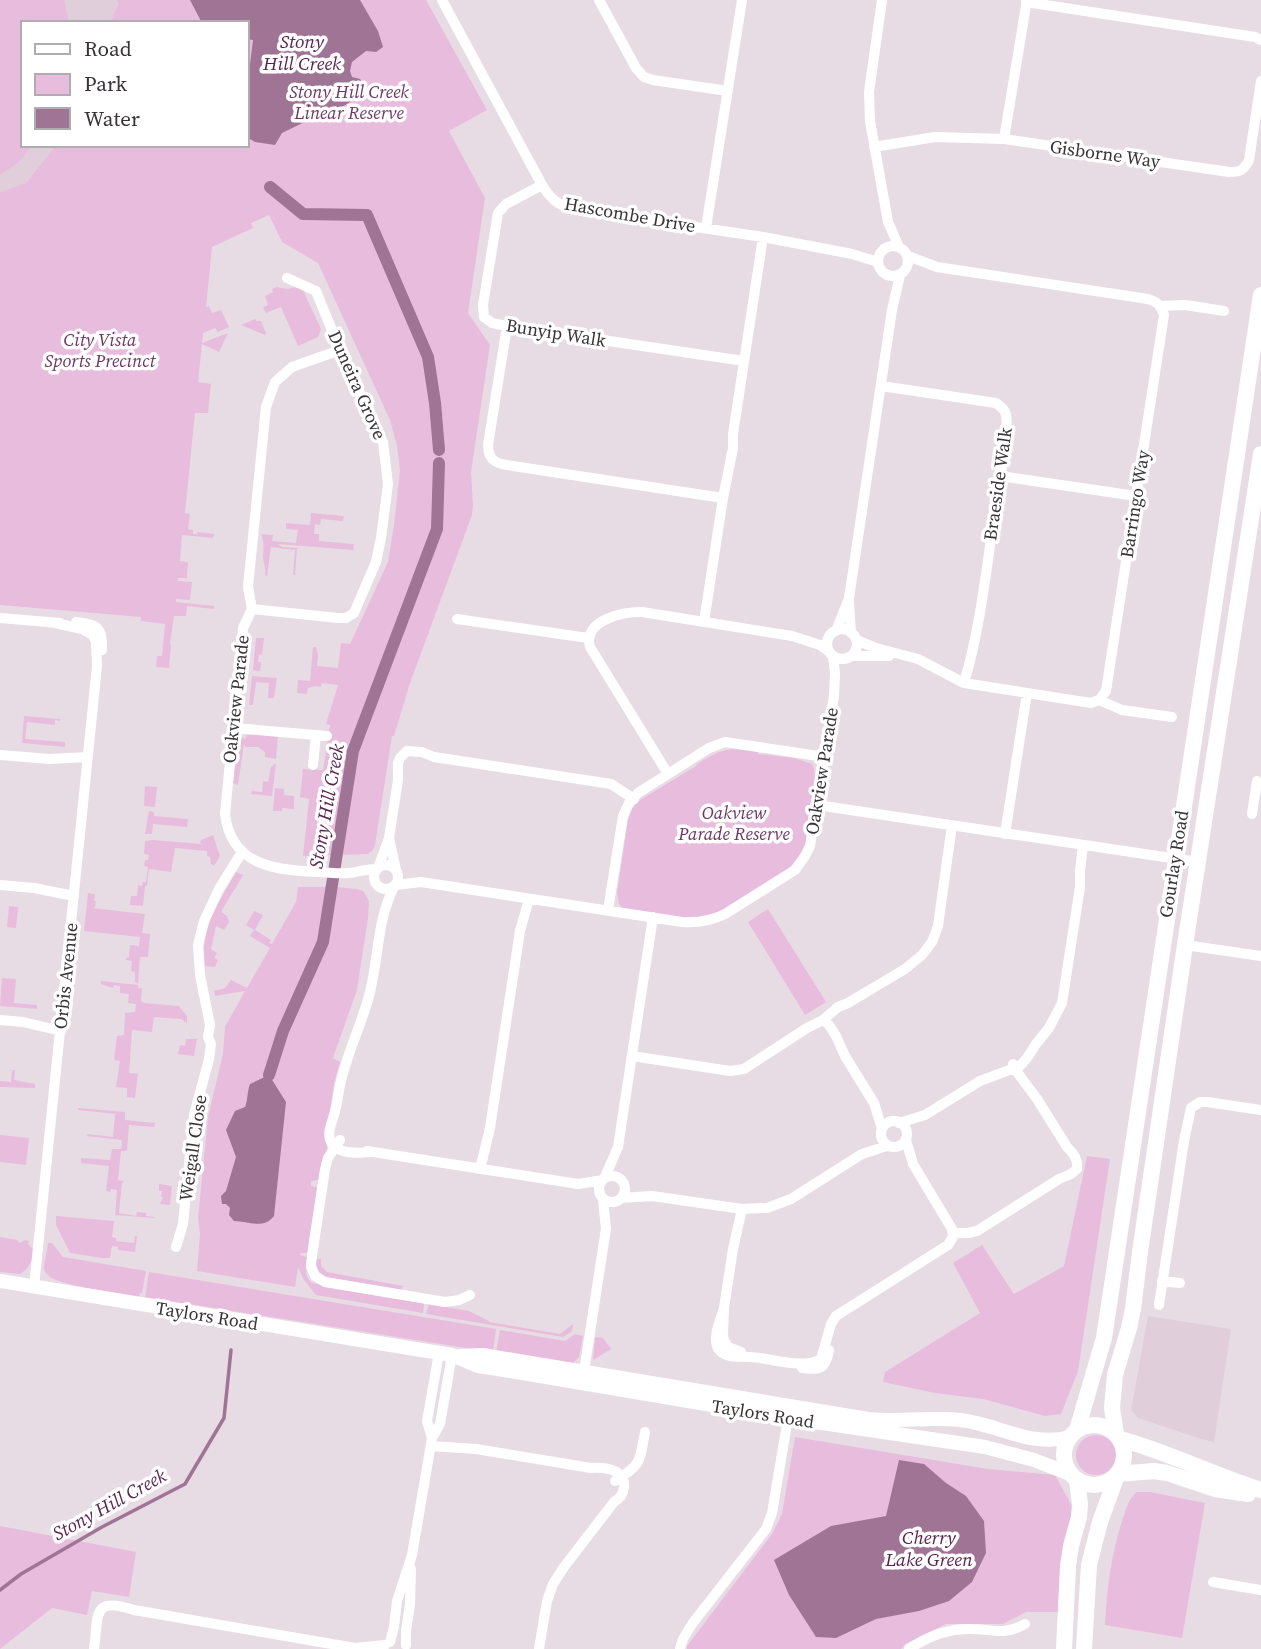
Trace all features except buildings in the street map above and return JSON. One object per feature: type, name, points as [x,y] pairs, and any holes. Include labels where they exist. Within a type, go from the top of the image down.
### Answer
[{"type":"main road","name":"Gourlay Road","points":[[1074,1434],[1104,1338],[1261,295]]},
{"type":"main road","name":"Gourlay Road","points":[[1118,1436],[1112,1408],[1115,1374],[1133,1309],[1185,945],[1261,454]]},
{"type":"main road","points":[[1261,1490],[1118,1436],[1101,1426],[1084,1427],[1065,1445],[1065,1465],[1074,1477],[1087,1485],[1097,1486],[1117,1476],[1154,1471],[1215,1489],[1261,1496]]},
{"type":"main road","points":[[1084,1649],[1089,1565],[1097,1532],[1125,1461],[1125,1453],[1118,1436]]},
{"type":"main road","points":[[1064,1649],[1068,1566],[1080,1504],[1074,1477]]},
{"type":"street","name":"Hascombe Drive","points":[[442,0],[542,185],[556,203],[564,207],[763,237],[852,254],[881,254]]},
{"type":"street","points":[[599,0],[636,68],[644,77],[728,91]]},
{"type":"street","points":[[706,228],[742,0]]},
{"type":"street","points":[[882,0],[869,92],[870,121],[888,222],[899,247]]},
{"type":"street","points":[[1004,139],[1027,1],[1261,40]]},
{"type":"street","name":"Gisborne Way","points":[[874,147],[935,137],[1004,139],[1240,172],[1249,160],[1261,81]]},
{"type":"street","name":"Bunyip Walk","points":[[542,185],[506,204],[498,214],[483,311],[488,321],[744,362]]},
{"type":"street","points":[[888,222],[880,270],[887,275],[896,276],[937,267]]},
{"type":"street","points":[[704,622],[733,448],[763,237]]},
{"type":"street","points":[[830,654],[827,641],[834,632],[849,598],[892,310],[909,261],[903,249],[894,245],[881,254]]},
{"type":"street","points":[[908,256],[937,267],[1149,299],[1161,306],[1185,305],[1224,311]]},
{"type":"street","points":[[887,275],[892,310]]},
{"type":"street","name":"Duneira Grove","points":[[252,609],[346,618],[354,612],[376,562],[388,484],[383,442],[316,291],[287,278]]},
{"type":"street","name":"Barringo Way","points":[[1099,700],[1106,691],[1164,315],[1161,306]]},
{"type":"street","points":[[507,326],[488,444],[488,453],[493,461],[498,464],[723,498]]},
{"type":"street","name":"Oakview Parade","points":[[242,852],[229,834],[225,814],[243,628],[252,609],[248,587],[267,407],[275,382],[292,367],[340,349]]},
{"type":"street","name":"Braeside Walk","points":[[881,386],[990,402],[1003,408],[1006,415],[1000,476],[973,652],[964,683]]},
{"type":"street","points":[[1000,476],[1136,496]]},
{"type":"street","points":[[849,598],[856,649],[850,657]]},
{"type":"street","points":[[668,774],[590,647],[590,631],[614,615],[642,612],[792,636],[820,645],[841,659],[902,655]]},
{"type":"street","name":"Orbis Avenue","points":[[0,618],[87,623],[100,630],[102,640],[102,653],[97,666],[34,1287]]},
{"type":"street","points":[[457,619],[588,638]]},
{"type":"street","points":[[792,636],[844,630],[854,637],[918,659],[964,683],[1091,703],[1099,700],[1122,710],[1172,717]]},
{"type":"street","name":"Oakview Parade","points":[[396,871],[421,882],[608,911],[682,922],[715,919],[786,876],[800,864],[810,846],[834,696],[835,673],[830,654]]},
{"type":"street","name":"Oakview Parade","points":[[834,696],[850,657]]},
{"type":"street","points":[[1006,834],[1027,693]]},
{"type":"street","points":[[233,728],[322,735],[313,765]]},
{"type":"street","points":[[608,911],[623,816],[638,793],[709,748],[724,743],[825,757]]},
{"type":"street","points":[[0,755],[88,762]]},
{"type":"street","points":[[382,920],[373,877],[390,838],[398,780],[404,765],[412,757],[433,757],[611,784],[634,799]]},
{"type":"street","points":[[1252,814],[1258,799],[1257,781]]},
{"type":"street","points":[[817,805],[1198,862]]},
{"type":"street","points":[[632,1056],[738,1071],[800,1033],[825,1024],[848,1003],[905,969],[922,955],[932,942],[938,926],[952,825]]},
{"type":"street","points":[[390,838],[398,878],[382,920],[370,996],[343,1070],[330,1140],[337,1143],[339,1149],[356,1153],[371,1152],[578,1184],[611,1177],[652,1196]]},
{"type":"street","points":[[862,1154],[887,1123],[925,1115],[979,1082],[1027,1058],[1049,1028],[1062,1003],[1080,887],[1085,872],[1087,846]]},
{"type":"street","points":[[242,852],[261,863],[290,870],[349,873],[389,865],[396,871]]},
{"type":"street","name":"Weigall Close","points":[[176,1247],[183,1224],[194,1115],[211,1044],[198,945],[204,920],[242,852]]},
{"type":"street","points":[[349,873],[386,890],[395,886]]},
{"type":"street","name":"Oakview Parade","points":[[395,886],[421,882]]},
{"type":"street","points":[[0,885],[75,892]]},
{"type":"street","points":[[484,1169],[525,898]]},
{"type":"street","points":[[606,1228],[599,1188],[618,1147],[653,917]]},
{"type":"street","points":[[1185,945],[1261,956]]},
{"type":"street","points":[[0,1020],[61,1025]]},
{"type":"street","points":[[739,1209],[733,1227],[723,1335],[725,1344],[731,1350],[751,1357],[791,1363],[821,1359],[836,1316],[951,1241],[953,1233],[950,1224],[913,1164],[905,1128],[874,1102],[845,1056],[836,1036],[825,1024]]},
{"type":"street","points":[[953,1233],[976,1231],[1059,1179],[1070,1167],[1067,1147],[1016,1065]]},
{"type":"street","points":[[874,1102],[882,1140],[913,1164]]},
{"type":"street","points":[[1159,1305],[1191,1108],[1200,1102],[1207,1102],[1261,1110]]},
{"type":"street","points":[[578,1184],[610,1202],[652,1196],[739,1209],[760,1209],[782,1203],[862,1154],[900,1146],[925,1115]]},
{"type":"street","points":[[337,1143],[326,1163],[311,1266],[315,1276],[325,1282],[445,1302],[470,1295]]},
{"type":"street","points":[[583,1377],[606,1228],[625,1192],[618,1147]]},
{"type":"street","name":"Taylors Road","points":[[0,1281],[449,1355],[483,1354],[788,1418],[985,1447],[1034,1460],[1074,1477]]},
{"type":"street","points":[[1162,1281],[1180,1283]]},
{"type":"street","points":[[386,1645],[411,1555],[431,1442],[427,1421],[449,1355]]},
{"type":"street","name":"Taylors Road","points":[[583,1377],[868,1419],[959,1420],[983,1424],[1035,1440],[1051,1440],[1074,1434]]},
{"type":"street","points":[[680,1649],[692,1624],[766,1529],[772,1513],[788,1418]]},
{"type":"street","points":[[618,1479],[640,1460],[645,1433]]},
{"type":"street","points":[[431,1442],[609,1469],[615,1471],[618,1479],[623,1480],[621,1497],[614,1502],[553,1584],[547,1601],[539,1648]]},
{"type":"street","points":[[407,1647],[411,1555]]},
{"type":"street","points":[[1213,1582],[1261,1590]]},
{"type":"street","points":[[94,1649],[99,1611],[114,1605],[356,1648],[399,1641],[407,1647]]},
{"type":"street","points":[[909,1649],[945,1632],[973,1629],[1013,1631],[1024,1624]]},
{"type":"shaded area","points":[[0,0],[117,0],[111,21],[21,21],[21,147],[54,147],[26,183],[0,192]]},
{"type":"shaded area","points":[[1148,1316],[1231,1329],[1214,1442],[1138,1418],[1131,1410]]},
{"type":"green space","points":[[0,0],[64,0],[69,21],[21,21],[21,147],[30,147],[19,162],[0,175]]},
{"type":"green space","name":"Stony Hill Creek Linear Reserve","points":[[117,0],[426,0],[487,110],[449,131],[485,198],[468,313],[490,345],[471,472],[472,515],[392,736],[375,845],[368,854],[303,856],[309,799],[300,797],[303,769],[323,770],[330,725],[326,724],[338,685],[322,683],[321,687],[308,688],[307,694],[297,693],[298,680],[310,681],[313,647],[316,647],[318,656],[317,666],[338,668],[341,643],[350,644],[388,562],[400,470],[397,446],[390,420],[318,263],[282,242],[269,215],[251,223],[253,228],[212,247],[206,307],[209,306],[212,313],[221,310],[229,327],[218,332],[215,328],[203,333],[202,343],[228,333],[219,352],[202,344],[198,382],[211,384],[208,413],[195,413],[185,513],[190,514],[188,529],[193,530],[193,534],[214,534],[213,538],[182,535],[180,561],[188,562],[187,578],[178,578],[178,581],[192,582],[190,600],[176,599],[176,602],[214,606],[214,609],[187,606],[186,616],[174,616],[169,668],[156,667],[157,656],[162,656],[165,624],[141,621],[141,617],[0,605],[0,192],[26,183],[54,147],[248,147],[248,21],[111,21]]},
{"type":"green space","points":[[300,286],[321,329],[318,337],[298,346],[281,307],[266,313],[263,307],[268,305],[265,296],[273,292],[272,289]]},
{"type":"green space","points":[[255,319],[261,321],[265,335],[241,325]]},
{"type":"green space","points":[[311,513],[344,516],[343,521],[321,519],[320,525],[315,524],[314,534],[319,534],[319,541],[354,544],[353,550],[278,544],[282,547],[297,548],[295,575],[295,550],[271,547],[267,576],[265,575],[261,534],[273,535],[272,541],[296,543],[298,530],[286,529],[286,523],[310,525]]},
{"type":"green space","points":[[256,638],[264,638],[262,655],[259,654],[258,662],[261,662],[260,671],[253,670]]},
{"type":"green space","points":[[252,676],[277,678],[274,698],[268,698],[269,683],[256,682],[253,705],[249,705]]},
{"type":"green space","points":[[24,716],[60,719],[55,720],[55,725],[27,722],[25,739],[65,742],[65,747],[22,743]]},
{"type":"green space","points":[[252,734],[278,736],[276,759],[265,757],[265,752],[258,747],[245,747],[244,744],[238,785],[233,783],[238,742]]},
{"type":"green space","name":"Oakview Parade Reserve","points":[[734,749],[794,758],[812,764],[815,776],[807,841],[801,854],[787,871],[714,915],[689,919],[623,909],[617,893],[632,809],[640,800],[706,758]]},
{"type":"green space","points":[[276,763],[272,796],[251,794],[252,791],[262,792],[263,781],[268,782],[271,767]]},
{"type":"green space","points":[[145,786],[157,787],[155,807],[144,806]]},
{"type":"green space","points":[[275,788],[284,789],[284,795],[294,796],[294,809],[282,808],[282,811],[273,811]]},
{"type":"green space","points":[[149,811],[154,812],[154,816],[188,819],[187,827],[153,824],[152,834],[145,834]]},
{"type":"green space","points":[[213,835],[220,856],[214,866],[207,856],[207,851],[175,848],[171,872],[149,869],[143,906],[130,905],[131,896],[137,896],[138,885],[142,886],[143,882],[146,882],[148,867],[144,866],[149,855],[144,854],[145,841],[203,844],[200,843],[201,840]]},
{"type":"green space","points":[[236,872],[243,875],[221,912],[227,916],[229,922],[224,930],[216,926],[211,949],[217,953],[214,958],[218,960],[215,967],[205,966],[208,928]]},
{"type":"green space","points":[[298,887],[357,889],[363,891],[369,901],[357,990],[333,1058],[340,1062],[334,1083],[327,1150],[319,1180],[311,1181],[311,1186],[317,1189],[307,1253],[300,1255],[307,1257],[306,1272],[312,1283],[424,1303],[423,1313],[316,1295],[298,1267],[295,1287],[197,1271],[200,1234],[198,1218],[208,1117],[223,1054],[225,1027],[245,991],[215,996],[214,991],[225,988],[231,980],[247,988],[270,948],[250,936],[254,930],[246,925],[254,911],[263,915],[255,930],[271,940],[269,943],[272,944],[296,902]]},
{"type":"green space","points":[[88,893],[95,894],[95,907],[92,908],[145,914],[142,933],[150,934],[148,957],[140,957],[138,983],[135,982],[135,972],[131,971],[132,961],[126,958],[129,957],[130,945],[139,946],[140,937],[84,931]]},
{"type":"green space","points":[[9,906],[18,907],[16,928],[7,927]]},
{"type":"green space","points":[[768,909],[826,1002],[805,1015],[748,922]]},
{"type":"green space","points":[[2,978],[16,979],[14,1003],[37,1005],[37,1009],[0,1006]]},
{"type":"green space","points":[[101,981],[138,985],[138,988],[142,988],[141,1001],[144,1003],[179,1006],[187,1016],[187,1023],[181,1019],[154,1017],[152,1032],[132,1030],[129,1073],[138,1074],[135,1098],[127,1097],[127,1088],[116,1087],[120,1061],[114,1060],[117,1036],[124,1035],[125,1013],[135,1012],[136,1004],[128,1003],[129,994],[120,993],[120,986],[114,985],[113,988],[101,984]]},
{"type":"green space","points":[[186,1039],[197,1039],[194,1056],[178,1054],[180,1045],[185,1046]]},
{"type":"green space","points":[[12,1070],[15,1070],[14,1080],[35,1084],[35,1088],[0,1087],[0,1081],[11,1082]]},
{"type":"green space","points":[[78,1108],[125,1112],[125,1120],[155,1123],[154,1127],[129,1125],[127,1151],[121,1151],[118,1180],[124,1181],[119,1213],[136,1216],[137,1212],[146,1213],[146,1216],[154,1218],[115,1215],[117,1190],[106,1191],[109,1166],[81,1163],[81,1158],[110,1160],[112,1149],[121,1149],[122,1140],[87,1136],[113,1137],[117,1114]]},
{"type":"green space","points":[[0,1135],[29,1138],[26,1165],[0,1162]]},
{"type":"green space","points":[[1087,1156],[1110,1159],[1078,1371],[1061,1414],[1045,1416],[983,1399],[935,1393],[883,1382],[885,1372],[980,1313],[953,1263],[982,1245],[1014,1294],[1064,1266]]},
{"type":"green space","points":[[159,1184],[172,1186],[170,1205],[160,1204],[163,1197]]},
{"type":"green space","points":[[56,1216],[114,1221],[112,1237],[116,1238],[116,1241],[134,1243],[137,1236],[135,1252],[118,1250],[118,1247],[112,1246],[110,1258],[70,1253],[56,1225]]},
{"type":"green space","points":[[0,1237],[20,1243],[29,1241],[28,1244],[33,1249],[31,1260],[27,1269],[20,1274],[0,1272]]},
{"type":"green space","points":[[48,1243],[52,1243],[63,1257],[146,1271],[142,1293],[139,1297],[76,1286],[52,1278],[44,1269]]},
{"type":"green space","points":[[316,1259],[321,1259],[321,1266],[327,1272],[403,1286],[401,1290],[326,1277],[318,1270]]},
{"type":"green space","points":[[149,1272],[496,1329],[493,1351],[145,1297]]},
{"type":"green space","points":[[429,1304],[469,1311],[489,1322],[560,1334],[573,1324],[572,1331],[563,1337],[426,1314]]},
{"type":"green space","points":[[500,1330],[565,1341],[575,1334],[583,1336],[579,1357],[573,1363],[496,1352]]},
{"type":"green space","points":[[595,1338],[603,1338],[611,1349],[593,1360]]},
{"type":"green space","points":[[1096,1435],[1110,1441],[1116,1455],[1110,1469],[1096,1475],[1082,1469],[1076,1455],[1082,1441]]},
{"type":"green space","points":[[795,1437],[988,1469],[1055,1475],[1073,1508],[1063,1550],[1058,1612],[1026,1612],[1003,1624],[946,1624],[905,1644],[901,1649],[687,1649],[772,1534],[782,1514]]},
{"type":"green space","points":[[1137,1492],[1205,1503],[1182,1638],[1105,1625],[1108,1585],[1115,1547],[1128,1505]]},
{"type":"green space","points":[[0,1526],[136,1552],[129,1597],[92,1591],[87,1615],[52,1608],[0,1649]]},
{"type":"water","name":"Stony Hill Creek","points":[[190,0],[360,0],[378,31],[383,47],[376,52],[366,51],[352,62],[352,77],[360,79],[365,87],[358,97],[334,112],[319,115],[282,133],[275,145],[250,139],[248,89],[253,40],[248,39],[248,21],[201,21]]},
{"type":"water","points":[[269,1075],[286,1102],[274,1216],[260,1224],[234,1221],[229,1215],[230,1208],[222,1204],[221,1196],[226,1191],[236,1157],[226,1130],[235,1111],[245,1107],[250,1084]]},
{"type":"water","name":"Cherry Lake Green","points":[[899,1460],[924,1464],[966,1496],[984,1521],[986,1553],[972,1582],[949,1601],[919,1611],[876,1619],[836,1638],[816,1637],[789,1595],[774,1560],[831,1526],[886,1516]]},
{"type":"waterway","name":"Stony Hill Creek","points":[[270,187],[303,214],[367,215],[428,357],[439,450]]},
{"type":"waterway","name":"Stony Hill Creek","points":[[269,1075],[283,1031],[323,942],[353,751],[437,529],[439,463]]},
{"type":"waterway","name":"Stony Hill Creek","points":[[0,1590],[21,1574],[102,1527],[185,1484],[224,1418],[231,1350]]},
{"type":"park label","name":"City Vista Sports Precinct","points":[[100,350]]}]
